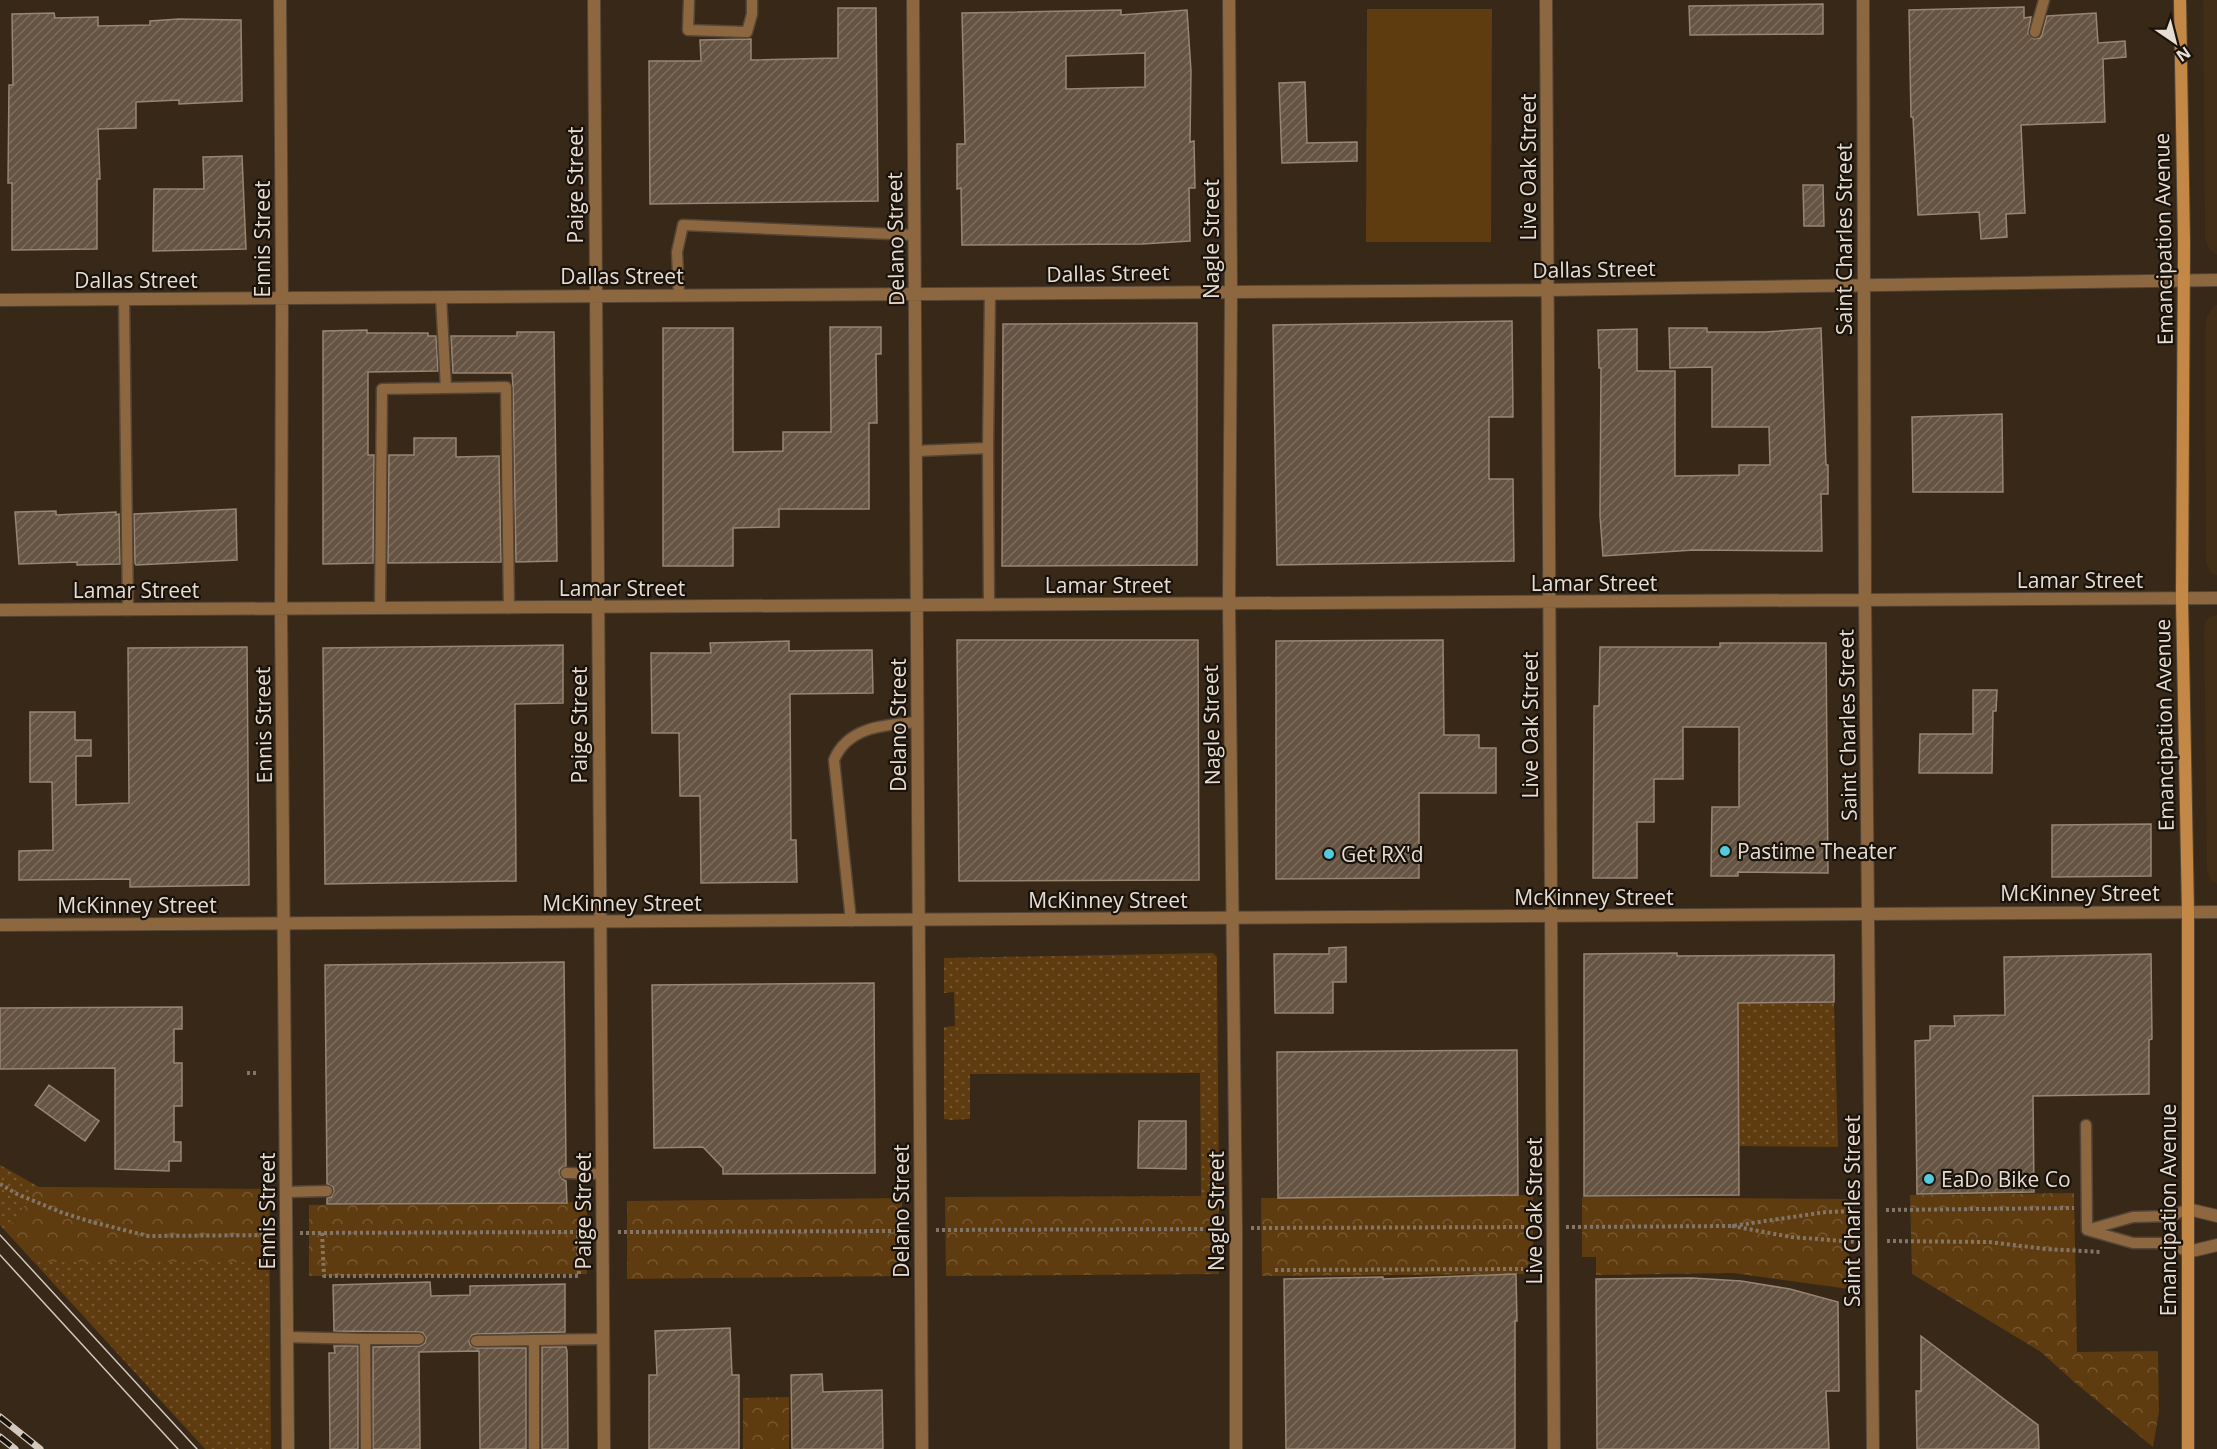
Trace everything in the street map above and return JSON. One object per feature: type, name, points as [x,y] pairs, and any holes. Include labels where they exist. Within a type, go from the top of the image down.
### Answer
[{"type":"main road","name":"Emancipation Avenue","points":[[2180,0],[2184,280],[2182,598],[2187,912],[2188,1449]]},
{"type":"street","name":"Ennis Street","points":[[280,0],[281,609],[288,1449]]},
{"type":"street","name":"Paige Street","points":[[594,0],[604,1449]]},
{"type":"street","name":"Delano Street","points":[[913,0],[922,1449]]},
{"type":"street","name":"Nagle Street","points":[[1229,0],[1231,291],[1229,604],[1236,1229],[1236,1449]]},
{"type":"street","name":"Live Oak Street","points":[[1546,0],[1554,1449]]},
{"type":"street","name":"Saint Charles Street","points":[[1863,0],[1865,600],[1873,1449]]},
{"type":"street","name":"Dallas Street","points":[[0,300],[1548,290],[2217,280]]},
{"type":"street","name":"Lamar Street","points":[[0,610],[2217,598]]},
{"type":"street","name":"McKinney Street","points":[[0,925],[2217,912]]},
{"type":"street","points":[[2188,1209],[2217,1216]]},
{"type":"street","points":[[2188,1252],[2217,1245]]},
{"type":"lane","points":[[689,0],[688,30],[747,32],[752,14],[752,0]]},
{"type":"lane","points":[[2035,32],[2044,0]]},
{"type":"lane","points":[[679,295],[677,252],[683,225],[914,234]]},
{"type":"lane","points":[[990,294],[988,448],[990,605]]},
{"type":"lane","points":[[441,297],[446,388]]},
{"type":"lane","points":[[124,299],[128,610]]},
{"type":"lane","points":[[380,608],[382,389],[506,387],[509,608]]},
{"type":"lane","points":[[916,451],[988,448]]},
{"type":"lane","points":[[851,921],[834,760],[838,750],[863,730],[882,725],[918,722]]},
{"type":"lane","points":[[2086,1125],[2087,1230]]},
{"type":"lane","points":[[566,1173],[602,1174]]},
{"type":"lane","points":[[286,1192],[327,1191]]},
{"type":"lane","points":[[2087,1230],[2133,1217],[2171,1216],[2188,1209]]},
{"type":"lane","points":[[2087,1230],[2133,1243],[2170,1243],[2188,1252]]},
{"type":"lane","points":[[287,1337],[419,1339]]},
{"type":"lane","points":[[365,1339],[366,1449]]},
{"type":"lane","points":[[476,1341],[603,1339]]},
{"type":"lane","points":[[534,1340],[534,1449]]},
{"type":"path","points":[[247,1073],[257,1073]]},
{"type":"path","points":[[0,1184],[17,1194],[63,1213],[148,1236],[268,1235]]},
{"type":"path","points":[[1901,1209],[2087,1208]]},
{"type":"path","points":[[1586,1226],[1732,1226],[1826,1212],[1847,1212]]},
{"type":"path","points":[[1732,1226],[1791,1237],[1849,1243]]},
{"type":"path","points":[[1266,1228],[1526,1227]]},
{"type":"path","points":[[947,1230],[1215,1229]]},
{"type":"path","points":[[627,1231],[900,1231]]},
{"type":"path","points":[[314,1232],[579,1232],[579,1276],[324,1276],[322,1233]]},
{"type":"path","points":[[1907,1241],[1989,1242],[2046,1249],[2112,1252]]},
{"type":"path","points":[[1275,1270],[1523,1269]]},
{"type":"shaded area","points":[[2203,0],[2217,0],[2217,255],[2209,249],[2205,238]]},
{"type":"shaded area","points":[[2217,305],[2217,575],[2210,572],[2206,564],[2205,330],[2207,316]]},
{"type":"shaded area","points":[[2217,615],[2217,884],[2212,881],[2207,871],[2204,633],[2205,623],[2209,617]]},
{"type":"green space","points":[[1367,9],[1492,9],[1491,242],[1366,242]]},
{"type":"green space","points":[[1213,953],[1217,957],[1219,1196],[1201,1196],[1200,1073],[970,1074],[970,1119],[944,1119],[944,1027],[955,1026],[954,992],[944,993],[944,958]]},
{"type":"green space","points":[[1834,1002],[1838,1147],[1739,1146],[1738,1003]]},
{"type":"green space","points":[[0,1165],[39,1187],[269,1189],[271,1449],[205,1449],[0,1225]]},
{"type":"green space","points":[[38,1187],[269,1189],[270,1262],[34,1262],[6,1231]]},
{"type":"green space","points":[[2074,1193],[2077,1352],[2158,1351],[2159,1411],[2153,1447],[2041,1352],[1912,1274],[1910,1195]]},
{"type":"green space","points":[[1533,1195],[1533,1274],[1262,1276],[1261,1198]]},
{"type":"green space","points":[[1219,1196],[1219,1274],[946,1276],[945,1197]]},
{"type":"green space","points":[[1582,1197],[1849,1199],[1849,1289],[1733,1273],[1596,1275],[1596,1257],[1582,1257]]},
{"type":"green space","points":[[902,1198],[902,1276],[627,1279],[627,1201]]},
{"type":"green space","points":[[587,1202],[587,1274],[309,1276],[309,1205]]},
{"type":"green space","points":[[789,1397],[789,1449],[743,1449],[743,1398]]},
{"type":"building","points":[[1823,4],[1823,34],[1690,35],[1689,6]]},
{"type":"building","points":[[2024,7],[2024,18],[2031,17],[2028,33],[2034,39],[2042,35],[2047,16],[2096,13],[2098,43],[2125,41],[2126,57],[2103,59],[2105,122],[2021,125],[2025,213],[2006,214],[2007,237],[1981,239],[1979,212],[1918,215],[1913,117],[1911,117],[1909,10]]},
{"type":"building","points":[[838,8],[876,8],[878,201],[650,204],[649,61],[701,61],[700,40],[751,39],[751,60],[838,58]]},
{"type":"building","points":[[1121,10],[1121,15],[1187,10],[1191,71],[1190,142],[1194,141],[1195,188],[1189,188],[1190,241],[1142,244],[962,245],[961,188],[957,189],[957,144],[965,144],[962,13]],"holes":[[[1145,53],[1145,87],[1066,89],[1066,56]]]},
{"type":"building","points":[[54,13],[55,18],[98,17],[98,26],[150,25],[150,21],[179,19],[241,20],[242,101],[179,104],[179,100],[136,102],[136,128],[98,129],[100,179],[97,179],[97,249],[12,250],[12,183],[8,183],[9,85],[13,85],[12,14]]},
{"type":"building","points":[[1305,82],[1307,143],[1357,142],[1357,161],[1282,163],[1279,83]]},
{"type":"building","points":[[242,156],[246,249],[153,251],[154,189],[204,189],[203,157]]},
{"type":"building","points":[[1803,185],[1823,185],[1824,226],[1804,226]]},
{"type":"building","points":[[1512,321],[1513,417],[1489,417],[1489,479],[1513,479],[1514,561],[1277,565],[1273,325]]},
{"type":"building","points":[[1197,323],[1197,565],[1002,566],[1003,324]]},
{"type":"building","points":[[830,327],[881,327],[881,354],[876,354],[877,423],[869,423],[869,509],[779,509],[779,527],[733,528],[733,566],[663,566],[663,328],[733,328],[733,452],[783,451],[783,432],[831,432]]},
{"type":"building","points":[[1669,328],[1707,328],[1707,332],[1765,332],[1821,328],[1826,465],[1828,465],[1828,494],[1821,494],[1822,551],[1694,550],[1603,556],[1600,516],[1601,368],[1599,368],[1598,330],[1637,329],[1637,371],[1675,371],[1675,476],[1739,475],[1739,465],[1770,465],[1769,427],[1712,427],[1712,367],[1670,368]]},
{"type":"building","points":[[367,330],[367,333],[428,333],[428,336],[436,336],[438,371],[368,372],[368,455],[374,455],[373,563],[323,564],[323,331]]},
{"type":"building","points":[[517,332],[554,332],[557,561],[516,562],[512,373],[453,373],[451,336],[517,336]]},
{"type":"building","points":[[2002,414],[2003,492],[1913,492],[1912,417]]},
{"type":"building","points":[[414,438],[456,438],[456,457],[499,456],[501,562],[388,563],[389,455],[414,455]]},
{"type":"building","points":[[236,509],[237,560],[136,565],[134,514]]},
{"type":"building","points":[[56,511],[56,515],[116,512],[116,515],[119,514],[120,564],[77,565],[77,562],[19,564],[15,512]]},
{"type":"building","points":[[957,640],[1198,640],[1199,880],[959,881]]},
{"type":"building","points":[[1443,640],[1444,735],[1479,735],[1479,748],[1496,748],[1496,793],[1419,793],[1419,878],[1276,879],[1276,641]]},
{"type":"building","points":[[789,641],[789,651],[872,650],[873,693],[790,694],[791,840],[796,840],[797,882],[701,883],[700,796],[680,796],[679,733],[652,733],[651,653],[711,653],[710,643]]},
{"type":"building","points":[[1720,643],[1826,643],[1828,873],[1738,872],[1738,876],[1711,876],[1712,807],[1739,807],[1739,727],[1683,727],[1683,779],[1654,779],[1654,822],[1637,822],[1637,878],[1593,878],[1594,706],[1599,706],[1600,647],[1720,647]]},
{"type":"building","points":[[563,645],[563,703],[515,704],[516,881],[325,884],[323,648]]},
{"type":"building","points":[[247,647],[249,885],[130,887],[130,879],[19,880],[19,851],[53,850],[52,782],[30,782],[30,712],[75,712],[75,740],[91,740],[91,756],[76,756],[76,805],[129,803],[128,648]]},
{"type":"building","points":[[1973,690],[1997,690],[1996,711],[1993,711],[1992,773],[1919,773],[1920,734],[1973,734]]},
{"type":"building","points":[[2151,824],[2151,876],[2052,877],[2052,825]]},
{"type":"building","points":[[1346,947],[1346,982],[1333,982],[1333,1013],[1275,1013],[1274,954],[1329,954],[1329,948]]},
{"type":"building","points":[[1677,953],[1677,956],[1834,955],[1834,1002],[1738,1003],[1739,1195],[1584,1196],[1584,954]]},
{"type":"building","points":[[2151,954],[2152,1039],[2149,1040],[2149,1094],[2033,1096],[2034,1192],[1917,1194],[1915,1041],[1930,1040],[1930,1026],[1955,1026],[1954,1016],[2005,1015],[2004,957]]},
{"type":"building","points":[[564,962],[566,1166],[560,1169],[559,1173],[566,1181],[567,1203],[327,1204],[327,1198],[331,1197],[334,1191],[333,1187],[327,1184],[325,965]]},
{"type":"building","points":[[874,983],[875,1173],[723,1174],[723,1168],[703,1147],[654,1148],[652,985]]},
{"type":"building","points":[[182,1007],[182,1029],[174,1029],[174,1063],[182,1063],[182,1106],[174,1106],[174,1142],[181,1142],[181,1161],[169,1161],[169,1171],[115,1169],[115,1068],[0,1069],[0,1008]]},
{"type":"building","points":[[1517,1050],[1518,1195],[1278,1198],[1277,1052]]},
{"type":"building","points":[[49,1085],[99,1121],[85,1141],[35,1105]]},
{"type":"building","points":[[1139,1121],[1186,1121],[1186,1169],[1138,1168]]},
{"type":"building","points":[[1516,1274],[1515,1449],[1286,1449],[1284,1279],[1383,1277],[1383,1279]]},
{"type":"building","points":[[1692,1278],[1741,1281],[1790,1289],[1838,1302],[1839,1391],[1826,1391],[1829,1449],[1597,1449],[1596,1279]]},
{"type":"building","points":[[430,1282],[431,1296],[470,1295],[470,1286],[565,1284],[565,1332],[476,1334],[472,1335],[469,1341],[470,1345],[476,1348],[526,1348],[526,1449],[480,1449],[479,1351],[419,1352],[420,1449],[373,1449],[373,1347],[420,1346],[425,1343],[426,1338],[423,1333],[419,1332],[334,1331],[333,1285]]},
{"type":"building","points":[[730,1328],[732,1375],[739,1375],[739,1449],[649,1449],[649,1375],[657,1375],[655,1331]]},
{"type":"building","points":[[1921,1336],[2038,1425],[2039,1449],[1917,1449],[1916,1391],[1921,1391]]},
{"type":"building","points":[[334,1346],[358,1346],[358,1449],[330,1449],[329,1353],[335,1353]]},
{"type":"building","points":[[542,1347],[566,1347],[568,1449],[542,1449]]},
{"type":"building","points":[[822,1374],[823,1392],[882,1390],[883,1449],[792,1449],[791,1375]]},
{"type":"tram line","points":[[0,1235],[197,1449]]},
{"type":"tram line","points":[[0,1255],[178,1449]]},
{"type":"railway","points":[[0,1417],[40,1449]]},
{"type":"railway","points":[[0,1437],[15,1449]]},
{"type":"place","name":"Pastime Theater","points":[[1725,851]]},
{"type":"place","name":"Get RX'd","points":[[1329,854]]},
{"type":"place","name":"EaDo Bike Co","points":[[1929,1179]]}]
